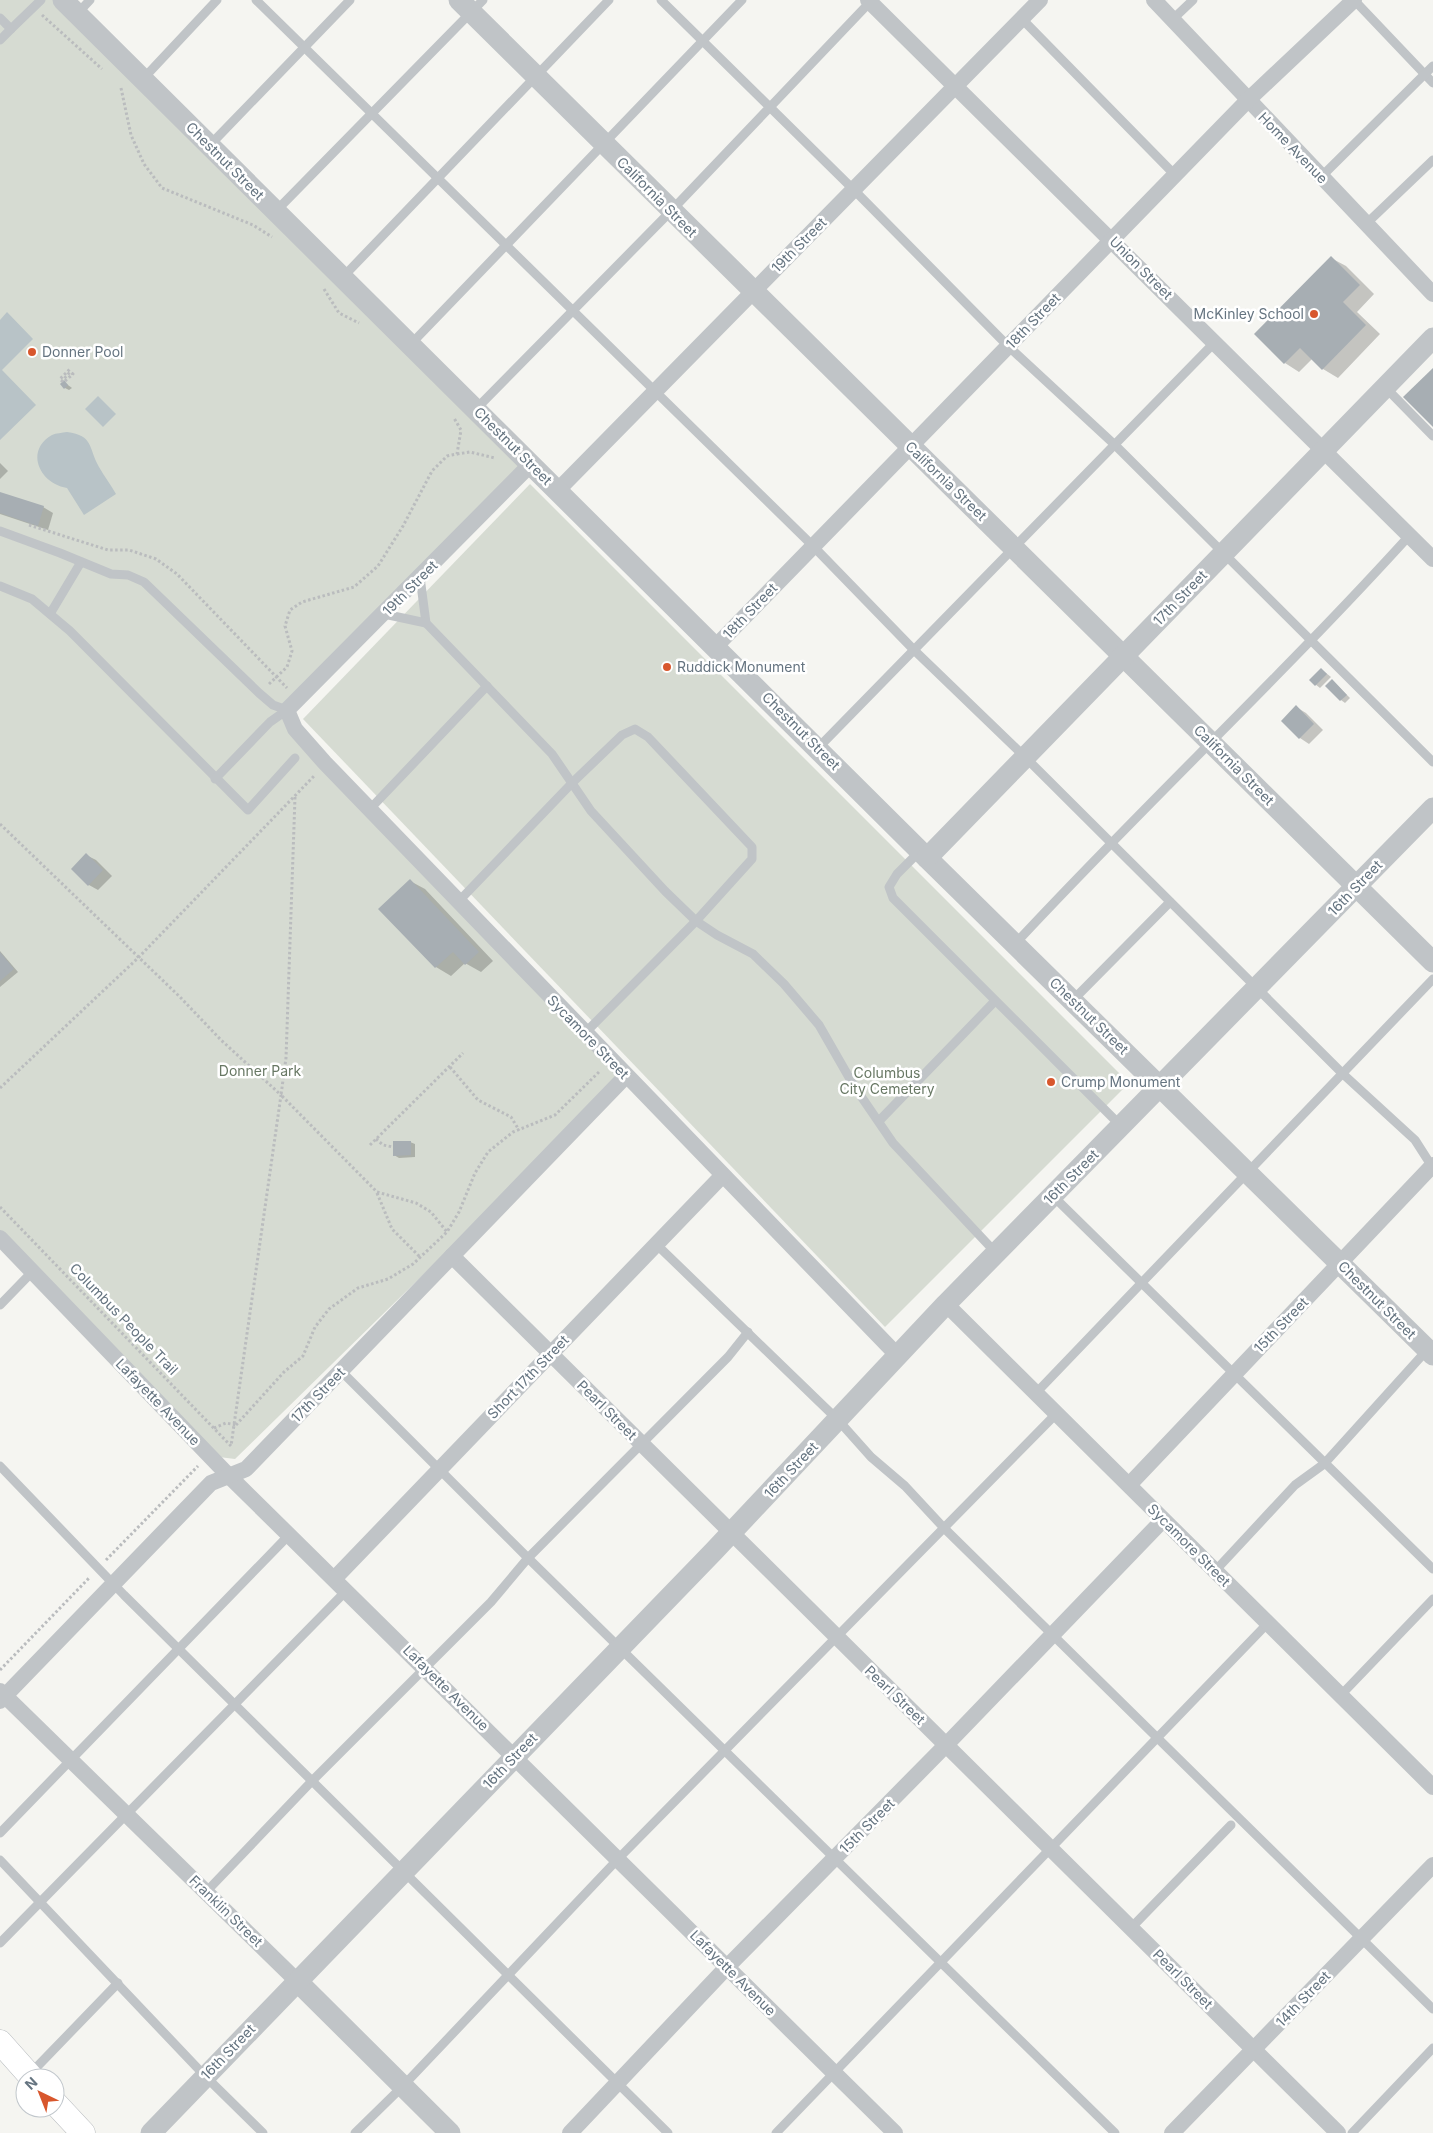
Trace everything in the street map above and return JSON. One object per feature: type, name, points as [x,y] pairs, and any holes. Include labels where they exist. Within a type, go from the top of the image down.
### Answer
[{"type":"main road","points":[[0,2042],[24,2068]]},
{"type":"main road","points":[[65,2114],[83,2133]]},
{"type":"street","name":"19th Street","points":[[558,490],[1040,0]]},
{"type":"street","name":"Home Avenue","points":[[1154,0],[1433,294]]},
{"type":"street","name":"18th Street","points":[[716,646],[1248,100],[1354,0]]},
{"type":"street","name":"Union Street","points":[[870,1],[1113,240],[1433,560]]},
{"type":"street","name":"California Street","points":[[471,4],[536,77],[1433,962]]},
{"type":"street","name":"Chestnut Street","points":[[77,5],[143,79],[476,409],[525,471],[558,490],[1015,944],[1431,1350]]},
{"type":"street","name":"17th Street","points":[[924,854],[1025,757],[1433,338]]},
{"type":"street","name":"19th Street","points":[[287,710],[525,471]]},
{"type":"street","name":"Sycamore Street","points":[[287,710],[295,729],[325,764],[898,1357]]},
{"type":"street","name":"16th Street","points":[[150,2133],[732,1532],[946,1304],[1433,808]]},
{"type":"street","name":"17th Street","points":[[2,1696],[211,1483],[246,1469],[626,1076]]},
{"type":"street","name":"15th Street","points":[[1128,1486],[1433,1166]]},
{"type":"street","name":"Short 17th Street","points":[[335,1578],[722,1176]]},
{"type":"street","name":"Lafayette Avenue","points":[[0,1238],[230,1476],[896,2133]]},
{"type":"street","name":"Pearl Street","points":[[452,1256],[1338,2133]]},
{"type":"street","name":"Sycamore Street","points":[[946,1304],[1433,1786]]},
{"type":"street","name":"15th Street","points":[[570,2133],[727,1967],[946,1745],[1163,1520]]},
{"type":"street","name":"Franklin Street","points":[[2,1696],[206,1892],[450,2133]]},
{"type":"street","name":"14th Street","points":[[1172,2133],[1433,1865]]},
{"type":"lane","points":[[0,40],[41,0]]},
{"type":"lane","points":[[143,79],[217,0]]},
{"type":"lane","points":[[256,0],[813,546],[914,650],[1025,757],[1343,1074],[1415,1140],[1433,1166]]},
{"type":"lane","points":[[210,145],[350,0]]},
{"type":"lane","points":[[343,278],[609,0]]},
{"type":"lane","points":[[661,0],[854,190],[1008,347],[1115,445],[1311,643],[1433,762]]},
{"type":"lane","points":[[410,345],[605,145],[742,0]]},
{"type":"lane","points":[[1173,19],[1194,0]]},
{"type":"lane","points":[[1354,0],[1433,83]]},
{"type":"lane","points":[[476,409],[771,108],[870,1]]},
{"type":"lane","points":[[276,211],[371,113],[471,4]]},
{"type":"lane","points":[[0,18],[11,29]]},
{"type":"lane","points":[[1022,19],[1175,175]]},
{"type":"lane","points":[[1321,176],[1433,66]]},
{"type":"lane","points":[[1366,224],[1433,160]]},
{"type":"lane","points":[[818,748],[1215,342]]},
{"type":"lane","points":[[1385,387],[1433,436]]},
{"type":"lane","points":[[0,531],[111,574],[128,576],[144,582],[259,693],[273,705],[287,710]]},
{"type":"lane","points":[[1015,944],[1111,843],[1311,643],[1409,536]]},
{"type":"lane","points":[[50,614],[81,562]]},
{"type":"lane","points":[[420,577],[426,623]]},
{"type":"lane","points":[[0,586],[32,599],[70,631],[215,779],[248,810],[295,758]]},
{"type":"lane","points":[[384,614],[426,623],[552,754],[591,810],[665,891],[696,921],[717,935],[753,954],[784,984],[819,1025],[854,1086],[893,1143],[996,1253]]},
{"type":"lane","points":[[369,810],[487,686]]},
{"type":"lane","points":[[215,779],[270,722],[287,710]]},
{"type":"lane","points":[[458,902],[573,782],[622,735],[635,729],[648,737],[752,847],[752,860],[696,921],[585,1034]]},
{"type":"lane","points":[[924,854],[897,874],[889,887],[893,898],[1121,1127]]},
{"type":"lane","points":[[1073,1000],[1170,902]]},
{"type":"lane","points":[[1036,1393],[1433,979]]},
{"type":"lane","points":[[879,1120],[995,1001]]},
{"type":"lane","points":[[1053,1196],[1433,1569]]},
{"type":"lane","points":[[656,1244],[838,1420],[871,1457],[905,1486],[944,1528],[1433,2009]]},
{"type":"lane","points":[[0,1305],[32,1272]]},
{"type":"lane","points":[[206,1892],[312,1781],[492,1602],[528,1558],[728,1358],[748,1332]]},
{"type":"lane","points":[[1215,1571],[1295,1485],[1324,1464],[1431,1350]]},
{"type":"lane","points":[[341,1371],[528,1558],[1115,2133]]},
{"type":"lane","points":[[355,2133],[403,2086],[618,1859],[726,1752],[1056,1414]]},
{"type":"lane","points":[[0,1466],[113,1584],[668,2133]]},
{"type":"lane","points":[[0,1833],[290,1534]]},
{"type":"lane","points":[[0,1943],[347,1590]]},
{"type":"lane","points":[[1341,1695],[1433,1599]]},
{"type":"lane","points":[[776,2133],[1268,1623]]},
{"type":"lane","points":[[1131,1928],[1231,1825]]},
{"type":"lane","points":[[0,1860],[206,2076],[263,2133]]},
{"type":"lane","points":[[38,2068],[118,1983]]},
{"type":"lane","points":[[1352,2133],[1433,2048]]},
{"type":"path","points":[[33,8],[106,72]]},
{"type":"path","points":[[116,83],[122,89],[131,135],[144,164],[162,188],[253,226],[278,240]]},
{"type":"path","points":[[320,282],[339,313],[362,325]]},
{"type":"path","points":[[65,381],[73,374],[70,372],[62,381],[60,379],[70,369]]},
{"type":"path","points":[[453,416],[461,430],[457,454]]},
{"type":"path","points":[[259,693],[286,666],[292,651],[285,626],[290,610],[302,602],[354,587],[378,566],[403,526],[432,471],[447,456],[470,452],[492,456],[506,465],[525,471]]},
{"type":"path","points":[[0,1088],[138,958],[325,764]]},
{"type":"path","points":[[236,1425],[286,1058],[295,797]]},
{"type":"path","points":[[0,824],[180,997],[220,1040],[281,1095],[376,1192],[392,1230],[420,1257]]},
{"type":"path","points":[[236,1425],[284,1372],[302,1356],[315,1327],[329,1309],[358,1288],[388,1279],[420,1257],[447,1232],[459,1212],[475,1173],[488,1152],[519,1130],[555,1115],[600,1071],[592,1062],[602,1051]]},
{"type":"path","points":[[370,1145],[463,1053]]},
{"type":"path","points":[[450,1067],[478,1100],[511,1117],[519,1130]]},
{"type":"path","points":[[376,1139],[383,1145],[392,1148]]},
{"type":"path","points":[[376,1192],[416,1203],[430,1212],[447,1232]]},
{"type":"path","name":"Columbus People Trail","points":[[0,1207],[231,1446],[236,1425]]},
{"type":"path","points":[[214,1428],[226,1423],[236,1425]]},
{"type":"green space","name":"Donner Park","points":[[0,0],[63,0],[531,464],[287,710],[295,729],[626,1076],[235,1459],[211,1456],[0,1238]]},
{"type":"green space","name":"Columbus City Cemetery","points":[[530,484],[1129,1083],[885,1327],[303,719]]},
{"type":"shaded area","points":[[7,312],[33,339],[2,370],[36,405],[0,440],[0,320]]},
{"type":"shaded area","points":[[98,396],[116,414],[103,427],[85,409]]},
{"type":"shaded area","points":[[67,432],[82,436],[86,440],[99,467],[116,494],[84,515],[67,488],[57,485],[43,474],[37,458],[43,442],[54,434]]},
{"type":"building","name":"McKinley School","points":[[1331,256],[1360,285],[1343,302],[1366,325],[1322,370],[1300,348],[1284,364],[1254,334]]},
{"type":"building","points":[[1433,368],[1433,427],[1403,397]]},
{"type":"building","points":[[64,380],[68,385],[64,389],[60,384]]},
{"type":"building","points":[[0,492],[44,506],[38,526],[0,513]]},
{"type":"building","points":[[1321,668],[1327,674],[1315,686],[1309,680]]},
{"type":"building","points":[[1332,679],[1347,695],[1340,701],[1325,686]]},
{"type":"building","points":[[1296,705],[1314,724],[1299,739],[1281,721]]},
{"type":"building","points":[[86,853],[103,870],[88,886],[71,869]]},
{"type":"building","points":[[410,879],[479,952],[465,965],[453,952],[435,968],[378,909]]},
{"type":"building","points":[[0,952],[14,969],[0,981]]},
{"type":"building","points":[[393,1141],[411,1141],[411,1155],[393,1156]]},
{"type":"place","name":"McKinley School","points":[[1314,314]]},
{"type":"place","name":"Donner Pool","points":[[32,352]]},
{"type":"place","name":"Ruddick Monument","points":[[667,667]]},
{"type":"place","name":"Crump Monument","points":[[1051,1082]]}]
